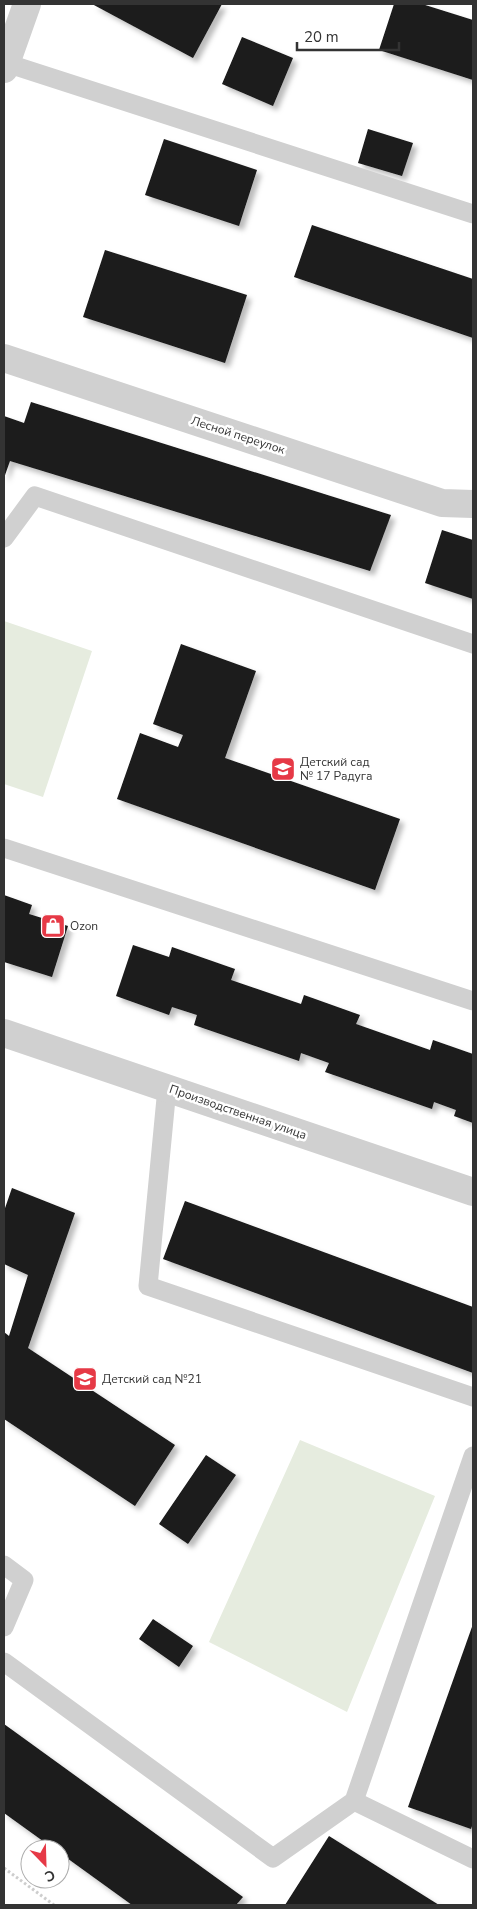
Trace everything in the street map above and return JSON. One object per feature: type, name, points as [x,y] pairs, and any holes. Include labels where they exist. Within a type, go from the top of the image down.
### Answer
[{"type":"street","points":[[5,66],[27,4]]},
{"type":"street","name":"Лесной переулок","points":[[4,358],[442,503],[473,504]]},
{"type":"street","name":"Производственная улица","points":[[4,1033],[473,1192]]},
{"type":"lane","points":[[5,66],[473,214]]},
{"type":"lane","points":[[4,538],[35,496],[473,644]]},
{"type":"lane","points":[[4,848],[473,1001]]},
{"type":"lane","points":[[168,1088],[148,1286],[473,1397]]},
{"type":"lane","points":[[4,1662],[273,1858],[354,1801],[473,1456]]},
{"type":"lane","points":[[4,1565],[24,1580],[4,1627]]},
{"type":"lane","points":[[354,1801],[473,1859]]},
{"type":"path","points":[[4,1868],[54,1905]]},
{"type":"shaded area","points":[[4,621],[92,651],[43,797],[4,784]]},
{"type":"shaded area","points":[[300,1440],[435,1496],[347,1712],[209,1642]]},
{"type":"building","points":[[92,4],[222,4],[193,58]]},
{"type":"building","points":[[394,4],[422,4],[473,20],[473,80],[379,50]]},
{"type":"building","points":[[242,37],[293,58],[273,106],[222,84]]},
{"type":"building","points":[[368,129],[413,143],[402,176],[358,163]]},
{"type":"building","points":[[164,139],[257,170],[239,226],[145,195]]},
{"type":"building","points":[[312,225],[473,279],[473,338],[294,277]]},
{"type":"building","points":[[105,250],[247,295],[225,363],[83,317]]},
{"type":"building","points":[[31,402],[391,515],[370,571],[10,461],[4,478],[4,416],[24,423]]},
{"type":"building","points":[[442,530],[473,540],[473,599],[425,583]]},
{"type":"building","points":[[181,644],[256,671],[225,758],[400,819],[375,890],[117,799],[140,733],[178,747],[183,735],[153,724]]},
{"type":"building","points":[[4,895],[32,905],[29,914],[68,926],[52,977],[4,962]]},
{"type":"building","points":[[133,945],[169,957],[172,947],[235,969],[231,980],[301,1004],[304,995],[360,1015],[356,1024],[430,1050],[433,1040],[473,1054],[473,1123],[454,1116],[456,1110],[434,1102],[432,1109],[325,1072],[329,1063],[301,1053],[299,1061],[194,1025],[197,1015],[172,1007],[169,1015],[116,996]]},
{"type":"building","points":[[12,1188],[75,1213],[28,1348],[175,1445],[135,1506],[4,1419],[4,1332],[9,1336],[28,1275],[4,1264],[4,1211]]},
{"type":"building","points":[[185,1201],[473,1307],[473,1373],[163,1259]]},
{"type":"building","points":[[206,1455],[236,1475],[188,1544],[159,1524]]},
{"type":"building","points":[[153,1619],[193,1646],[179,1667],[139,1639]]},
{"type":"building","points":[[473,1624],[473,1823],[471,1829],[408,1807]]},
{"type":"building","points":[[4,1724],[243,1897],[236,1905],[132,1905],[70,1860],[70,1839],[40,1839],[4,1813]]},
{"type":"building","points":[[329,1836],[439,1905],[285,1905]]},
{"type":"place","name":"Детский сад № 17 Радуга","points":[[283,769]]},
{"type":"place","name":"Ozon","points":[[53,926]]},
{"type":"place","name":"Детский сад №21","points":[[85,1379]]}]
